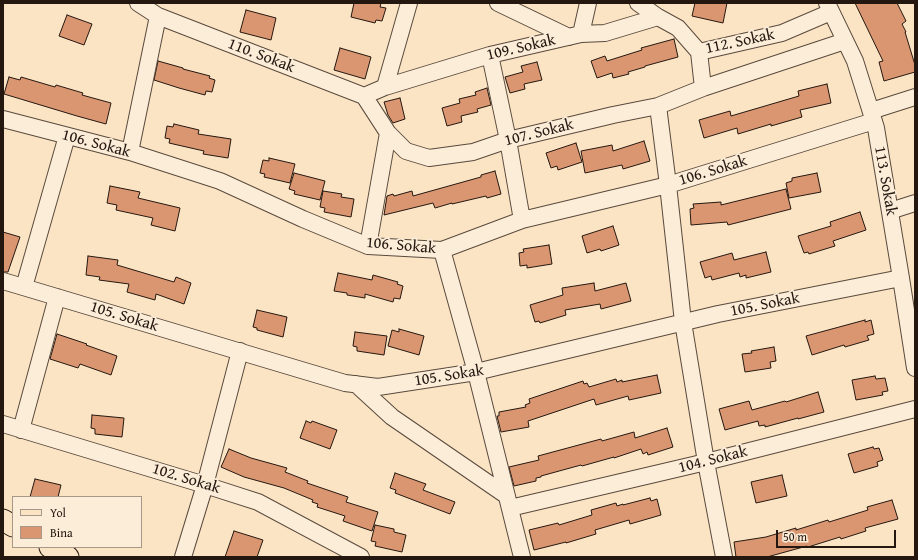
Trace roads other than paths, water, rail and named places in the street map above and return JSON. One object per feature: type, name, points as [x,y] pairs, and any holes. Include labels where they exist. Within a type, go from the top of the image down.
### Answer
[{"type":"main road","points":[[3,520],[12,525]]},
{"type":"main road","points":[[52,548],[68,557]]},
{"type":"street","name":"110. Sokak","points":[[139,3],[158,16],[364,96]]},
{"type":"street","points":[[364,96],[385,87],[409,3]]},
{"type":"street","points":[[498,3],[575,36],[588,3]]},
{"type":"street","name":"112. Sokak","points":[[638,3],[658,18],[678,28],[699,52],[782,33],[829,7]]},
{"type":"street","name":"113. Sokak","points":[[829,7],[855,61],[876,128],[890,211],[906,287],[915,368]]},
{"type":"street","points":[[130,152],[158,16]]},
{"type":"street","name":"109. Sokak","points":[[385,87],[490,55],[575,36],[605,33],[658,18]]},
{"type":"street","name":"107. Sokak","points":[[364,96],[388,133],[406,151],[429,158],[473,152],[508,140],[658,106],[703,88],[845,41]]},
{"type":"street","points":[[699,52],[703,88]]},
{"type":"street","points":[[490,55],[508,140],[522,220]]},
{"type":"street","name":"106. Sokak","points":[[3,119],[130,152],[220,181],[303,219],[368,246],[442,250],[522,220],[668,186],[872,116],[915,97]]},
{"type":"street","points":[[658,106],[683,322],[706,462],[724,557]]},
{"type":"street","points":[[368,246],[388,133]]},
{"type":"street","points":[[24,287],[68,136]]},
{"type":"street","points":[[890,211],[915,203]]},
{"type":"street","points":[[442,250],[476,372],[522,557]]},
{"type":"street","name":"105. Sokak","points":[[3,281],[345,383],[378,387],[476,372],[718,314],[906,287]]},
{"type":"street","points":[[21,430],[57,297]]},
{"type":"street","points":[[183,557],[205,484],[240,351]]},
{"type":"street","points":[[356,384],[392,417],[509,502]]},
{"type":"street","name":"104. Sokak","points":[[509,502],[706,462],[915,409]]},
{"type":"street","name":"102. Sokak","points":[[3,424],[205,484],[258,502],[361,557]]}]
